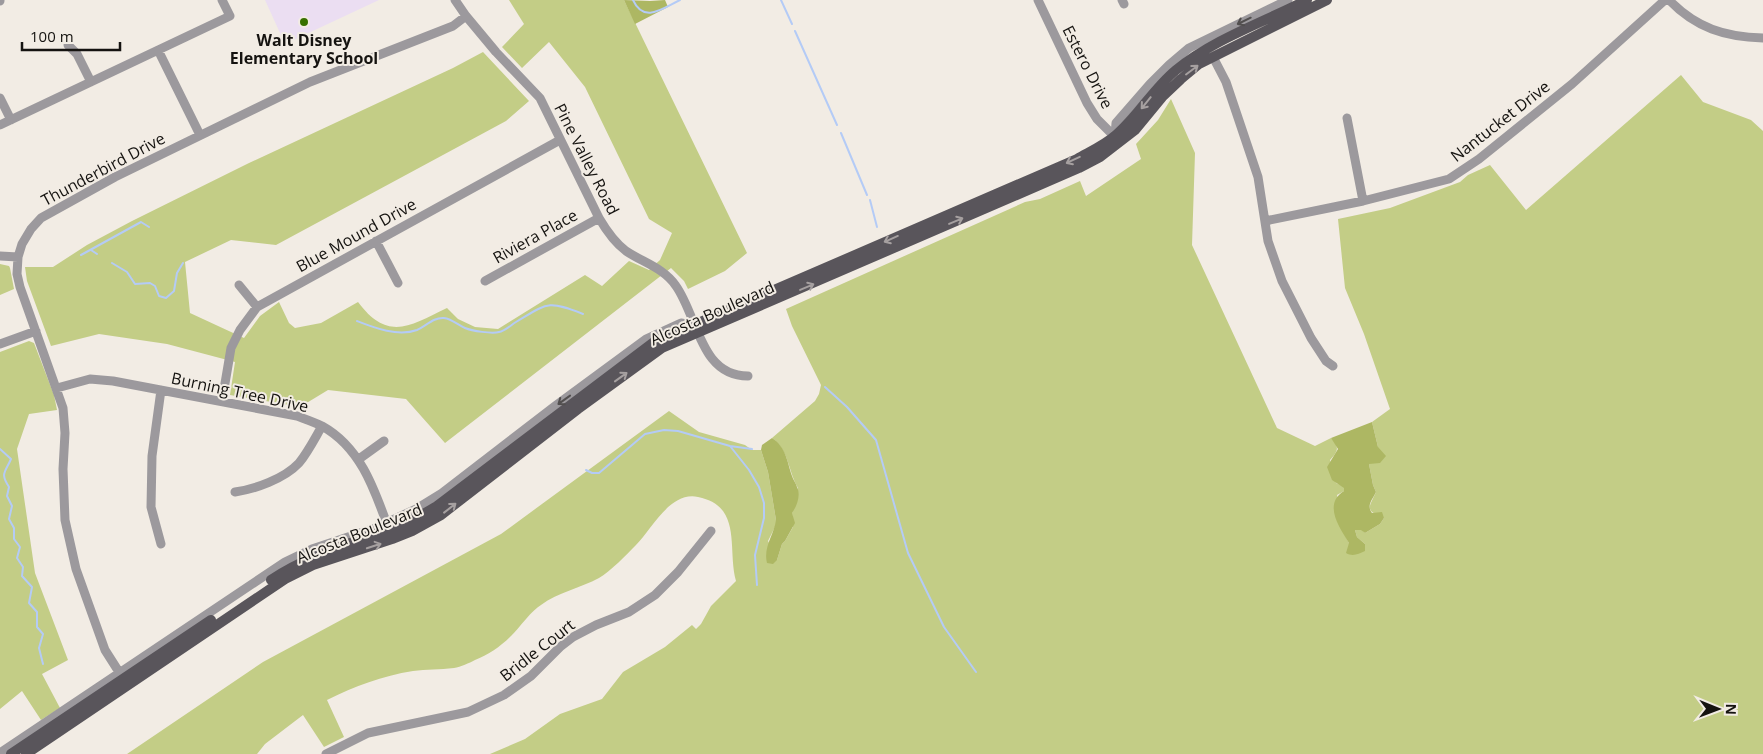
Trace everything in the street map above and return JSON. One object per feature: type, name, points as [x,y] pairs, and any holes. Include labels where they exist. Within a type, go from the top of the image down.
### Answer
[{"type":"main road","name":"Alcosta Boulevard","points":[[11,754],[287,569],[311,557],[389,530],[437,506],[654,342],[696,329],[1118,139],[1174,72],[1298,4],[1328,0]]},
{"type":"main road","name":"Alcosta Boulevard","points":[[26,754],[124,679]]},
{"type":"street","points":[[0,125],[230,16],[222,0]]},
{"type":"street","name":"Pine Valley Road","points":[[455,0],[496,52],[540,98],[610,237],[626,251],[648,262],[676,284],[696,329],[715,364],[725,372],[737,376],[748,376]]},
{"type":"street","name":"Estero Drive","points":[[1038,0],[1087,103],[1097,119],[1118,139]]},
{"type":"street","name":"Nantucket Drive","points":[[1265,221],[1363,202],[1449,179],[1479,159],[1572,84],[1665,0]]},
{"type":"street","points":[[1669,0],[1686,17],[1709,29],[1763,38]]},
{"type":"street","name":"Alcosta Boulevard","points":[[1118,139],[1116,123],[1156,78],[1189,48],[1298,4]]},
{"type":"street","name":"Thunderbird Drive","points":[[124,679],[105,650],[76,569],[65,520],[63,470],[65,433],[63,408],[20,287],[18,257],[22,244],[31,229],[41,218],[115,177],[310,82],[453,26],[466,16]]},
{"type":"street","points":[[68,45],[78,54],[91,82]]},
{"type":"street","points":[[158,50],[200,135]]},
{"type":"street","points":[[1211,52],[1226,82],[1258,177],[1268,241],[1282,281],[1311,338],[1326,361],[1333,366]]},
{"type":"street","points":[[0,98],[11,120]]},
{"type":"street","points":[[1347,118],[1363,202]]},
{"type":"street","name":"Blue Mound Drive","points":[[222,401],[231,348],[240,330],[257,307],[560,140]]},
{"type":"street","name":"Riviera Place","points":[[484,281],[599,218]]},
{"type":"street","points":[[376,241],[398,283]]},
{"type":"street","points":[[0,256],[18,257]]},
{"type":"street","points":[[239,285],[257,307]]},
{"type":"street","points":[[0,344],[36,331]]},
{"type":"street","name":"Burning Tree Drive","points":[[57,388],[90,379],[113,381],[297,416],[322,426],[343,441],[359,459],[378,495],[389,530]]},
{"type":"street","points":[[161,390],[152,456],[151,507],[162,544]]},
{"type":"street","points":[[235,492],[253,489],[290,471],[299,462],[322,426]]},
{"type":"street","points":[[359,459],[384,441]]},
{"type":"street","name":"Bridle Court","points":[[326,754],[368,733],[468,712],[504,695],[530,676],[573,637],[596,625],[630,612],[655,595],[678,572],[711,531]]},
{"type":"street","name":"Alcosta Boulevard","points":[[0,753],[124,679]]},
{"type":"shaded area","name":"Walt Disney Elementary School","points":[[265,0],[379,0],[285,44]]},
{"type":"green space","points":[[509,0],[624,0],[747,253],[725,271],[688,289],[684,281],[671,268],[445,443],[406,399],[328,390],[300,407],[230,395],[235,362],[167,344],[99,334],[51,346],[27,281],[25,267],[53,267],[87,245],[132,221],[249,163],[453,68],[483,52],[529,101],[506,121],[276,245],[231,240],[185,262],[190,313],[244,338],[260,316],[279,302],[289,323],[295,328],[321,323],[358,302],[379,322],[390,326],[410,325],[447,308],[458,319],[475,327],[498,329],[585,275],[602,286],[629,261],[649,270],[660,260],[672,233],[649,219],[585,87],[549,42],[522,68],[502,47],[524,24]]},
{"type":"green space","points":[[624,0],[665,0],[668,7],[635,24]]},
{"type":"green space","points":[[1681,75],[1703,102],[1751,120],[1763,131],[1763,754],[490,754],[525,739],[560,714],[602,699],[623,672],[665,647],[692,625],[696,629],[711,606],[736,581],[730,530],[722,509],[712,502],[698,497],[688,497],[670,505],[636,545],[608,571],[599,578],[541,605],[532,612],[516,631],[488,654],[465,665],[449,669],[413,671],[380,679],[358,686],[327,700],[344,737],[324,747],[303,715],[265,744],[257,754],[127,754],[263,662],[501,534],[669,411],[699,432],[745,445],[752,450],[761,450],[768,472],[776,520],[776,525],[768,541],[777,560],[782,544],[793,527],[792,513],[798,488],[782,448],[772,438],[815,401],[821,385],[792,326],[786,309],[1025,202],[1040,199],[1080,181],[1086,196],[1141,159],[1136,144],[1158,120],[1171,99],[1195,153],[1192,245],[1277,428],[1315,446],[1331,438],[1336,444],[1337,449],[1330,460],[1336,483],[1345,487],[1344,491],[1337,495],[1344,533],[1349,543],[1365,544],[1357,537],[1355,530],[1361,529],[1365,533],[1380,524],[1384,518],[1373,513],[1370,508],[1376,492],[1369,464],[1378,447],[1372,422],[1390,409],[1364,334],[1345,288],[1338,219],[1390,208],[1460,182],[1468,175],[1490,165],[1526,210]]},
{"type":"green space","points":[[0,264],[9,266],[14,289],[0,295]]},
{"type":"green space","points":[[29,341],[34,343],[54,395],[57,410],[29,414],[17,449],[35,573],[68,660],[42,674],[60,708],[41,720],[22,691],[0,709],[0,352]]},
{"type":"green space","points":[[1372,422],[1378,447],[1386,456],[1380,463],[1369,464],[1376,492],[1371,502],[1370,510],[1372,513],[1382,512],[1384,518],[1380,524],[1365,533],[1361,530],[1355,530],[1357,537],[1365,544],[1365,551],[1351,555],[1346,553],[1349,543],[1335,516],[1335,502],[1344,491],[1344,488],[1332,480],[1327,467],[1338,449],[1331,438]]},
{"type":"green space","points":[[772,438],[783,450],[799,493],[797,504],[792,513],[795,523],[782,544],[777,560],[773,564],[767,563],[766,552],[776,520],[768,472],[761,450],[762,445]]},
{"type":"waterway","points":[[633,0],[637,7],[648,13],[661,10],[680,0]]},
{"type":"waterway","points":[[781,0],[792,24]]},
{"type":"waterway","points":[[795,31],[837,125]]},
{"type":"waterway","points":[[841,133],[867,195]]},
{"type":"waterway","points":[[870,200],[877,227]]},
{"type":"waterway","points":[[81,255],[141,222],[149,227]]},
{"type":"waterway","points":[[91,250],[97,254]]},
{"type":"waterway","points":[[112,263],[127,272],[135,284],[150,283],[155,286],[159,296],[166,298],[174,291],[177,273],[183,263]]},
{"type":"waterway","points":[[357,321],[387,331],[402,333],[417,330],[433,320],[444,318],[468,329],[496,333],[542,307],[554,305],[583,314]]},
{"type":"waterway","points":[[825,387],[847,407],[876,440],[908,553],[944,627],[976,672]]},
{"type":"waterway","points":[[586,470],[592,473],[599,473],[645,434],[664,430],[678,431],[730,446],[749,470],[759,487],[764,503],[764,518],[755,555],[757,585]]},
{"type":"waterway","points":[[730,446],[752,449]]},
{"type":"waterway","points":[[0,449],[11,459],[4,476],[9,487],[7,496],[12,506],[9,519],[14,528],[14,539],[20,547],[17,558],[23,567],[22,576],[32,587],[29,603],[37,612],[37,627],[43,634],[39,648],[43,664]]},
{"type":"place","name":"Walt Disney Elementary School","points":[[304,22]]}]
